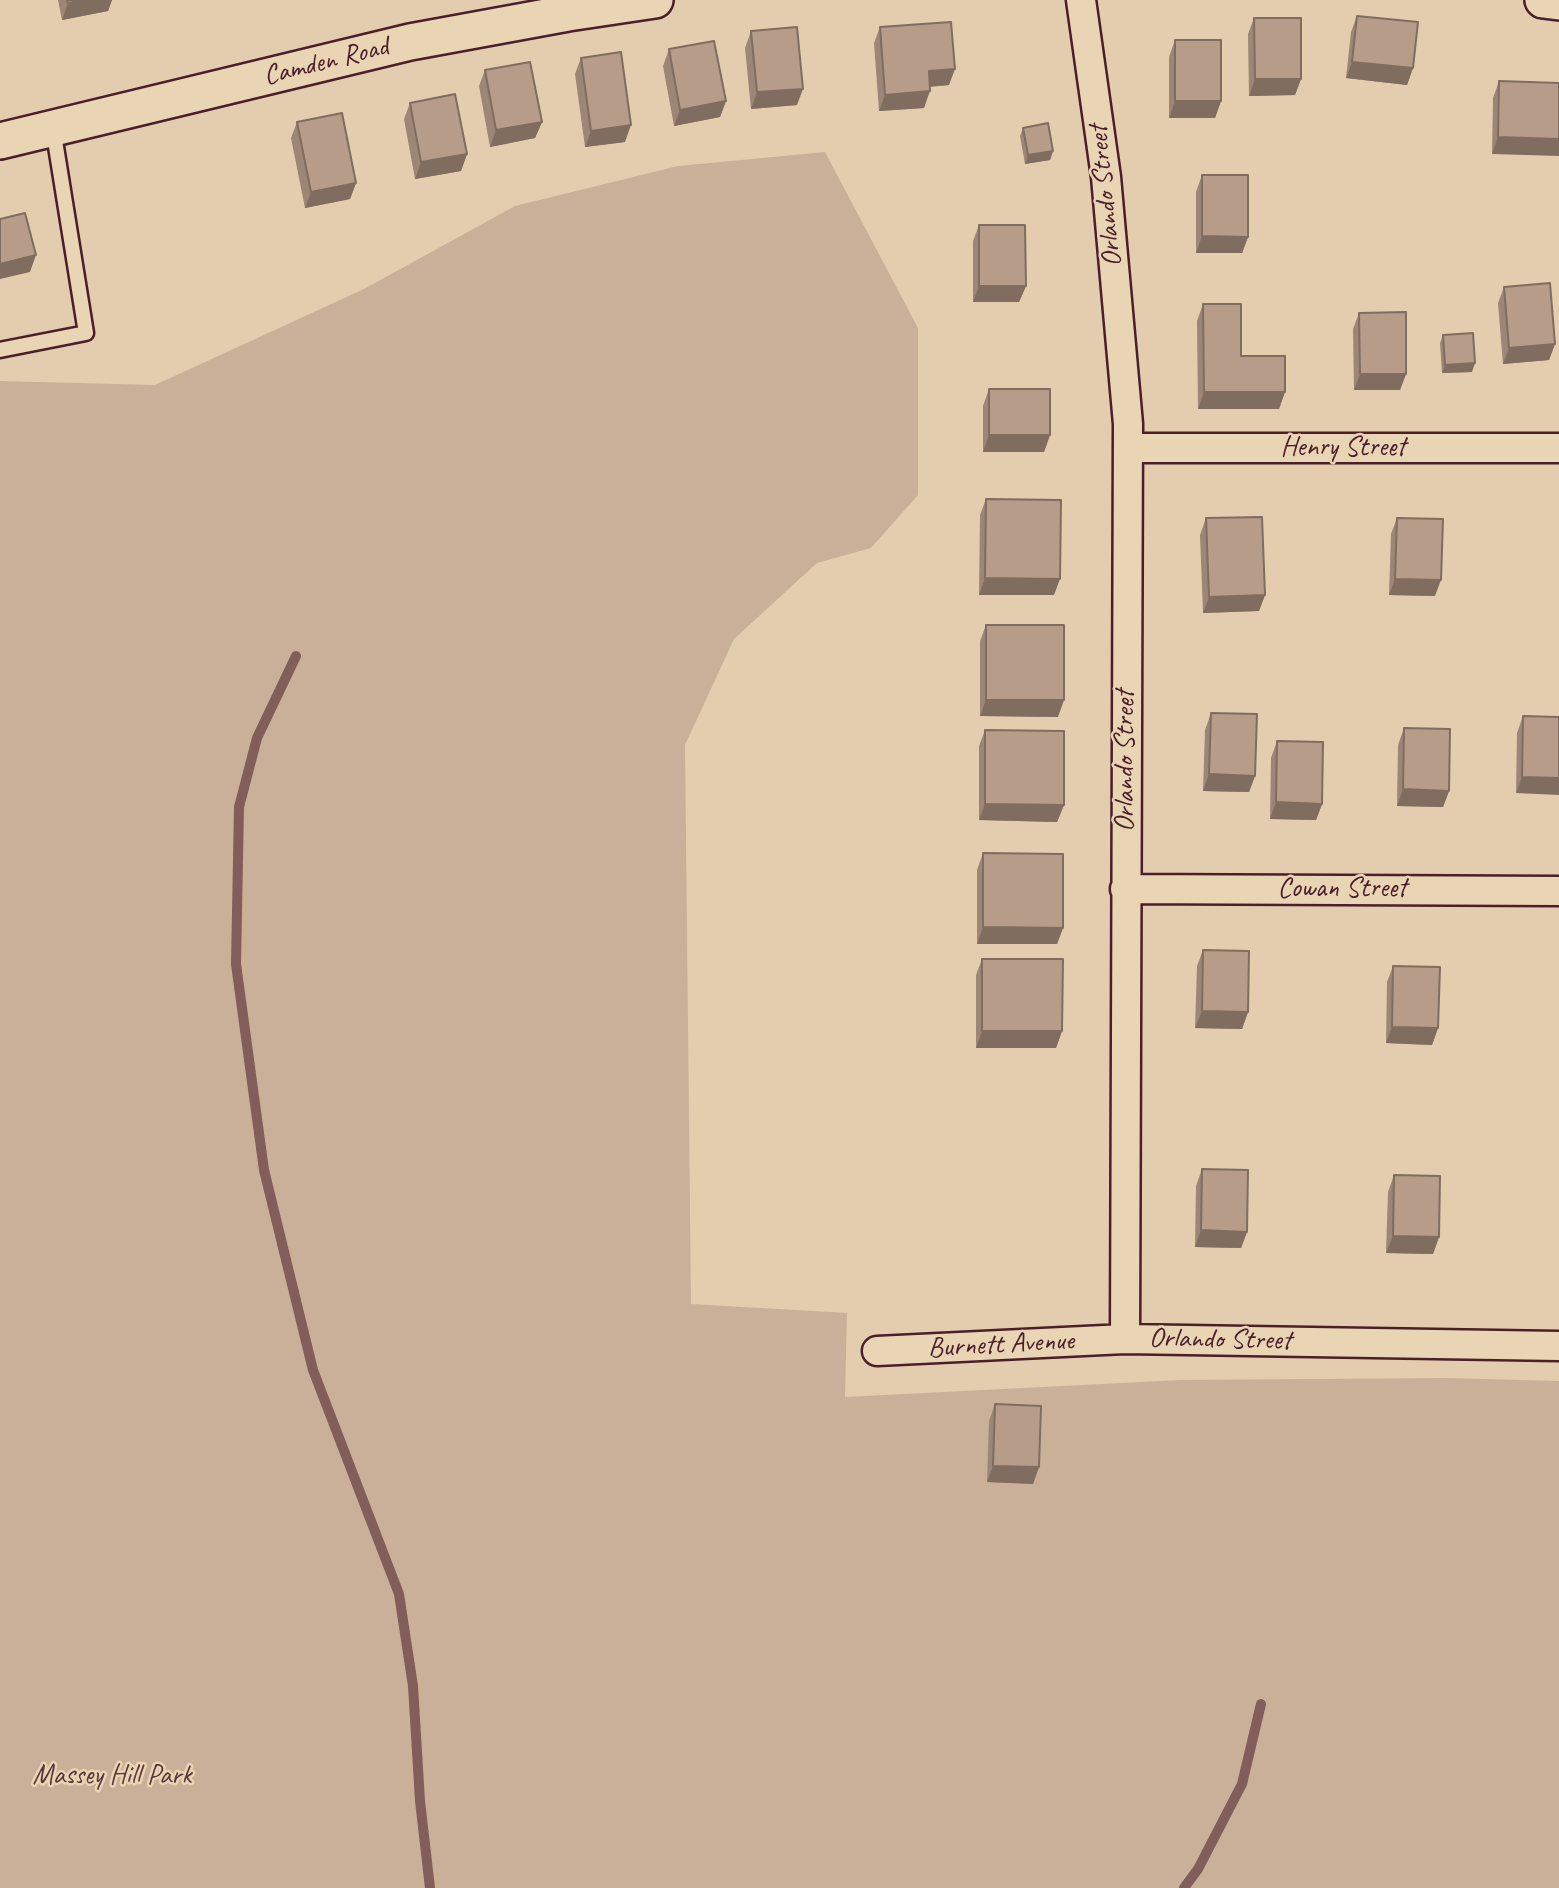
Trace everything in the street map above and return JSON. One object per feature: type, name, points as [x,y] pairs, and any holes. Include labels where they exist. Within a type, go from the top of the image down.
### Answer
[{"type":"street","name":"Camden Road","points":[[0,141],[410,42],[655,0]]},
{"type":"street","name":"Orlando Street","points":[[1081,0],[1106,177],[1128,448],[1125,1339],[1559,1346]]},
{"type":"street","points":[[1543,0],[1559,2]]},
{"type":"street","name":"Henry Street","points":[[1128,448],[1559,447]]},
{"type":"street","name":"Cowan Street","points":[[1125,889],[1559,891]]},
{"type":"street","name":"Burnett Avenue","points":[[877,1351],[1125,1339]]},
{"type":"lane","points":[[0,351],[86,333],[53,128]]},
{"type":"green space","name":"Massey Hill Park","points":[[825,152],[918,328],[918,495],[871,548],[817,563],[734,639],[685,745],[691,1304],[847,1313],[845,1397],[1180,1380],[1447,1378],[1559,1381],[1559,1888],[0,1888],[0,381],[155,385],[364,289],[515,206],[678,166]]},
{"type":"building","points":[[1357,16],[1418,22],[1413,68],[1352,62]]},
{"type":"building","points":[[1254,18],[1301,18],[1301,79],[1255,79]]},
{"type":"building","points":[[951,22],[955,69],[929,71],[930,91],[885,95],[880,27]]},
{"type":"building","points":[[797,27],[803,89],[757,92],[751,31]]},
{"type":"building","points":[[1175,40],[1221,40],[1221,101],[1175,101]]},
{"type":"building","points":[[714,41],[726,101],[680,110],[669,49]]},
{"type":"building","points":[[621,52],[631,125],[591,131],[581,58]]},
{"type":"building","points":[[530,62],[542,122],[496,130],[485,70]]},
{"type":"building","points":[[1499,81],[1559,83],[1559,139],[1498,137]]},
{"type":"building","points":[[455,94],[467,154],[421,162],[410,103]]},
{"type":"building","points":[[342,113],[356,183],[311,192],[297,122]]},
{"type":"building","points":[[1048,123],[1053,151],[1028,155],[1023,128]]},
{"type":"building","points":[[1202,175],[1248,175],[1248,237],[1202,236]]},
{"type":"building","points":[[25,213],[36,255],[0,264],[0,219]]},
{"type":"building","points":[[979,225],[1025,225],[1026,286],[979,286]]},
{"type":"building","points":[[1550,283],[1555,344],[1509,348],[1504,287]]},
{"type":"building","points":[[1203,304],[1241,304],[1241,356],[1285,356],[1285,392],[1204,392]]},
{"type":"building","points":[[1406,312],[1406,374],[1360,374],[1359,313]]},
{"type":"building","points":[[1473,333],[1475,363],[1445,365],[1443,335]]},
{"type":"building","points":[[989,389],[1050,389],[1050,435],[989,435]]},
{"type":"building","points":[[986,499],[1061,500],[1060,579],[985,578]]},
{"type":"building","points":[[1262,517],[1265,595],[1209,597],[1206,518]]},
{"type":"building","points":[[1397,518],[1443,519],[1441,580],[1395,579]]},
{"type":"building","points":[[986,625],[1064,625],[1064,700],[986,700]]},
{"type":"building","points":[[1211,713],[1257,714],[1255,776],[1209,774]]},
{"type":"building","points":[[1523,716],[1559,717],[1559,778],[1522,777]]},
{"type":"building","points":[[1404,728],[1450,729],[1449,791],[1403,789]]},
{"type":"building","points":[[985,730],[1064,731],[1064,805],[985,804]]},
{"type":"building","points":[[1277,741],[1323,742],[1322,804],[1276,802]]},
{"type":"building","points":[[983,853],[1063,854],[1063,928],[983,927]]},
{"type":"building","points":[[1203,950],[1249,951],[1248,1012],[1202,1011]]},
{"type":"building","points":[[982,959],[1063,959],[1062,1031],[982,1031]]},
{"type":"building","points":[[1393,966],[1440,967],[1438,1028],[1392,1027]]},
{"type":"building","points":[[1202,1169],[1248,1170],[1247,1232],[1201,1230]]},
{"type":"building","points":[[1394,1175],[1440,1176],[1439,1237],[1393,1236]]},
{"type":"building","points":[[995,1404],[1041,1406],[1039,1467],[993,1466]]},
{"type":"waterway","points":[[296,656],[257,738],[239,807],[236,964],[264,1170],[313,1370],[399,1594],[413,1686],[420,1801],[430,1888]]},
{"type":"waterway","points":[[1184,1888],[1198,1869],[1242,1784],[1261,1704]]}]
